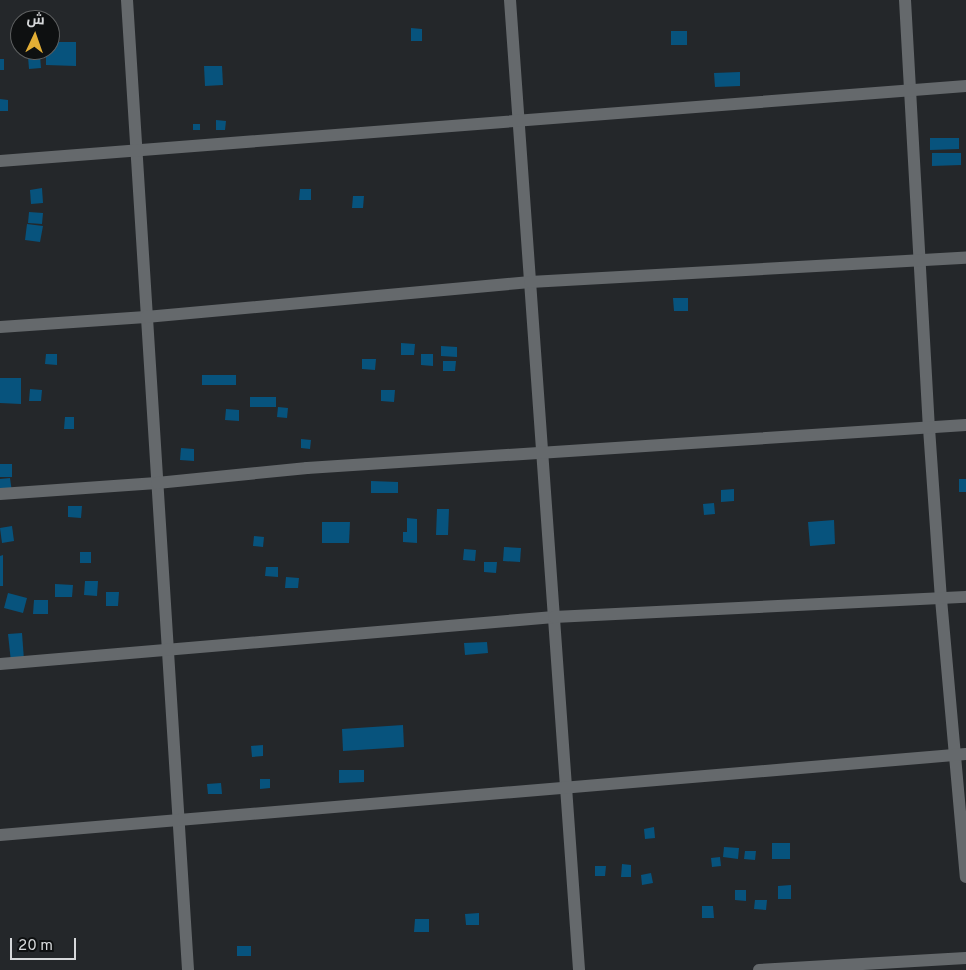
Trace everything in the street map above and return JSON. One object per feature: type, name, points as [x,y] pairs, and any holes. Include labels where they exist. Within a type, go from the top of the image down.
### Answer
[{"type":"street","points":[[127,0],[188,970]]},
{"type":"street","points":[[510,0],[579,970]]},
{"type":"street","points":[[904,0],[941,599],[961,755],[966,877]]},
{"type":"street","points":[[0,162],[966,86]]},
{"type":"street","points":[[0,328],[146,318],[530,282],[966,258]]},
{"type":"street","points":[[0,494],[307,468],[542,451],[966,425]]},
{"type":"street","points":[[0,664],[554,618],[966,597]]},
{"type":"street","points":[[0,835],[961,755]]},
{"type":"street","points":[[759,970],[966,958]]},
{"type":"building","points":[[411,28],[422,29],[422,41],[411,41]]},
{"type":"building","points":[[671,31],[687,31],[687,45],[671,45]]},
{"type":"building","points":[[60,42],[76,42],[76,66],[46,65],[46,60],[60,60]]},
{"type":"building","points":[[0,59],[4,59],[4,70],[0,70]]},
{"type":"building","points":[[28,60],[40,60],[41,68],[29,69]]},
{"type":"building","points":[[204,66],[222,66],[223,85],[205,86]]},
{"type":"building","points":[[740,72],[740,86],[715,87],[714,73]]},
{"type":"building","points":[[0,99],[8,100],[8,111],[0,111]]},
{"type":"building","points":[[216,120],[226,121],[225,130],[216,130]]},
{"type":"building","points":[[193,124],[200,124],[200,130],[193,130]]},
{"type":"building","points":[[930,138],[959,138],[959,149],[930,150]]},
{"type":"building","points":[[932,153],[961,153],[961,165],[932,166]]},
{"type":"building","points":[[42,188],[43,203],[31,204],[30,190]]},
{"type":"building","points":[[300,189],[311,189],[311,200],[299,200]]},
{"type":"building","points":[[353,196],[364,196],[363,208],[352,208]]},
{"type":"building","points":[[29,212],[43,213],[42,224],[28,223]]},
{"type":"building","points":[[27,224],[43,226],[40,242],[25,240]]},
{"type":"building","points":[[673,298],[688,298],[688,311],[674,311]]},
{"type":"building","points":[[401,343],[415,344],[414,355],[401,355]]},
{"type":"building","points":[[441,346],[457,347],[457,357],[441,356]]},
{"type":"building","points":[[46,354],[57,354],[57,365],[45,364]]},
{"type":"building","points":[[421,354],[433,354],[433,366],[421,365]]},
{"type":"building","points":[[362,359],[376,359],[375,370],[362,369]]},
{"type":"building","points":[[443,361],[456,361],[455,371],[443,371]]},
{"type":"building","points":[[202,375],[236,375],[236,385],[202,385]]},
{"type":"building","points":[[0,378],[21,378],[21,404],[0,403]]},
{"type":"building","points":[[30,389],[42,390],[41,401],[29,401]]},
{"type":"building","points":[[381,390],[395,390],[394,402],[381,401]]},
{"type":"building","points":[[250,397],[276,397],[276,407],[250,407]]},
{"type":"building","points":[[278,407],[288,408],[287,418],[277,417]]},
{"type":"building","points":[[226,409],[239,410],[239,421],[225,420]]},
{"type":"building","points":[[65,417],[74,417],[74,429],[64,429]]},
{"type":"building","points":[[301,439],[311,440],[310,449],[301,448]]},
{"type":"building","points":[[181,448],[194,449],[194,461],[180,460]]},
{"type":"building","points":[[0,464],[12,464],[12,477],[0,477]]},
{"type":"building","points":[[10,478],[12,492],[0,493],[0,479]]},
{"type":"building","points":[[959,479],[966,479],[966,492],[959,492]]},
{"type":"building","points":[[371,481],[398,482],[398,493],[371,493]]},
{"type":"building","points":[[734,489],[734,501],[721,502],[721,490]]},
{"type":"building","points":[[714,503],[715,514],[704,515],[703,504]]},
{"type":"building","points":[[68,506],[82,506],[81,518],[68,517]]},
{"type":"building","points":[[437,509],[449,509],[448,535],[436,535]]},
{"type":"building","points":[[407,518],[417,519],[417,543],[403,542],[403,532],[407,532]]},
{"type":"building","points":[[834,520],[835,544],[810,546],[808,522]]},
{"type":"building","points":[[322,522],[350,522],[349,543],[322,543]]},
{"type":"building","points":[[12,526],[14,541],[2,543],[0,528]]},
{"type":"building","points":[[254,536],[264,537],[263,547],[253,546]]},
{"type":"building","points":[[504,547],[521,548],[520,562],[503,561]]},
{"type":"building","points":[[464,549],[476,550],[475,561],[463,560]]},
{"type":"building","points":[[80,552],[91,552],[91,563],[80,563]]},
{"type":"building","points":[[3,555],[3,586],[0,586],[0,556]]},
{"type":"building","points":[[484,562],[497,562],[496,573],[484,572]]},
{"type":"building","points":[[266,567],[278,567],[278,577],[265,576]]},
{"type":"building","points":[[286,577],[299,578],[298,588],[285,588]]},
{"type":"building","points":[[85,581],[98,581],[97,596],[84,595]]},
{"type":"building","points":[[55,584],[73,585],[72,597],[55,597]]},
{"type":"building","points":[[106,592],[119,592],[118,606],[106,606]]},
{"type":"building","points":[[8,593],[27,598],[23,613],[4,608]]},
{"type":"building","points":[[34,600],[48,600],[48,614],[33,614]]},
{"type":"building","points":[[22,633],[24,660],[11,662],[8,634]]},
{"type":"building","points":[[487,642],[488,653],[465,655],[464,643]]},
{"type":"building","points":[[403,725],[404,747],[343,751],[342,729]]},
{"type":"building","points":[[263,745],[263,756],[252,757],[251,746]]},
{"type":"building","points":[[339,770],[364,770],[364,782],[339,783]]},
{"type":"building","points":[[260,779],[270,779],[270,788],[260,789]]},
{"type":"building","points":[[221,783],[222,794],[208,794],[207,784]]},
{"type":"building","points":[[654,827],[655,838],[645,839],[644,829]]},
{"type":"building","points":[[772,843],[790,843],[790,859],[772,859]]},
{"type":"building","points":[[724,847],[739,848],[738,859],[723,857]]},
{"type":"building","points":[[745,851],[756,851],[755,860],[744,859]]},
{"type":"building","points":[[720,857],[721,866],[712,867],[711,858]]},
{"type":"building","points":[[622,864],[631,865],[631,877],[621,877]]},
{"type":"building","points":[[595,866],[606,866],[605,876],[595,876]]},
{"type":"building","points":[[651,873],[653,883],[642,885],[641,875]]},
{"type":"building","points":[[791,885],[791,899],[778,899],[778,886]]},
{"type":"building","points":[[735,890],[746,890],[746,901],[735,900]]},
{"type":"building","points":[[755,900],[767,900],[766,910],[754,909]]},
{"type":"building","points":[[702,906],[713,906],[714,918],[702,918]]},
{"type":"building","points":[[479,913],[479,925],[466,925],[465,914]]},
{"type":"building","points":[[415,919],[429,919],[429,932],[414,932]]},
{"type":"building","points":[[237,946],[251,946],[251,956],[237,956]]}]
